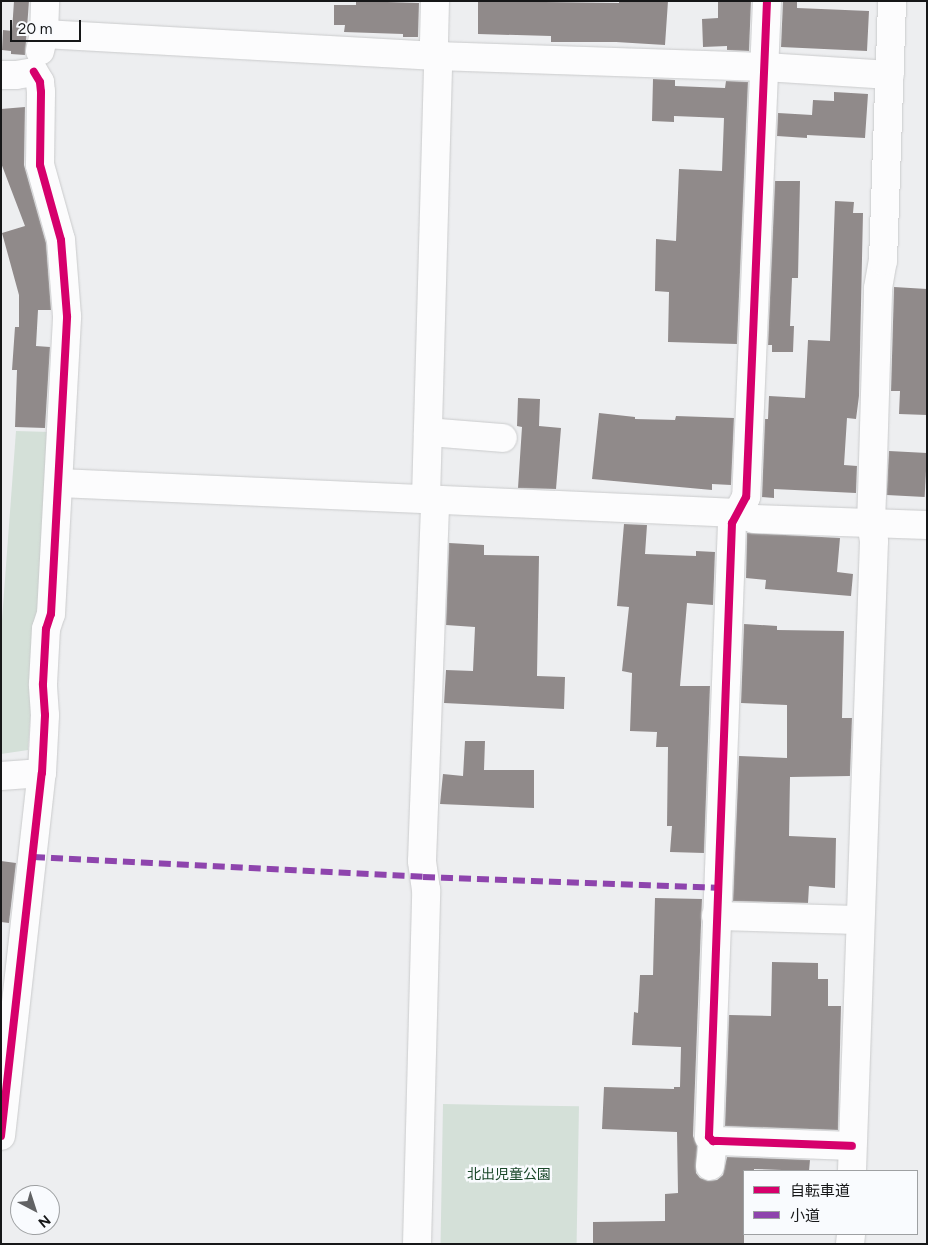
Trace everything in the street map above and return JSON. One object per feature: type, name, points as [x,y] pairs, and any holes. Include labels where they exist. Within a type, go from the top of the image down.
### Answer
[{"type":"street","points":[[1,1136],[42,773],[46,628],[51,614],[67,316],[62,240],[40,165],[42,92],[40,82],[34,72],[44,34],[44,1]]},
{"type":"street","points":[[417,1244],[426,890],[422,861],[430,499],[428,432],[438,65],[436,56],[435,1]]},
{"type":"street","points":[[767,1],[746,497],[732,522],[716,916],[711,1153],[852,1158],[874,541],[871,523],[878,288],[883,262],[892,1]]},
{"type":"street","points":[[44,34],[436,56],[765,67],[890,75]]},
{"type":"street","points":[[1,75],[34,72]]},
{"type":"street","points":[[428,432],[503,438]]},
{"type":"street","points":[[59,483],[737,513],[754,519],[927,525]]},
{"type":"street","points":[[1,776],[42,773]]},
{"type":"street","points":[[716,916],[860,920]]},
{"type":"green space","points":[[16,431],[50,432],[28,750],[1,754],[1,633]]},
{"type":"green space","name":"北出児童公園","points":[[443,1104],[579,1106],[577,1244],[441,1244]]},
{"type":"building","points":[[14,1],[29,1],[25,55],[11,54],[11,51],[2,50],[3,30],[12,31]]},
{"type":"building","points":[[356,1],[419,3],[418,37],[403,37],[403,34],[344,32],[345,25],[334,25],[334,5],[356,5]]},
{"type":"building","points":[[478,1],[619,3],[619,1],[668,1],[665,45],[616,42],[551,42],[551,36],[478,34]]},
{"type":"building","points":[[718,1],[751,1],[749,51],[727,50],[727,46],[703,47],[702,19],[718,18]]},
{"type":"building","points":[[783,1],[797,1],[797,8],[869,11],[867,51],[781,47]]},
{"type":"building","points":[[653,79],[675,80],[675,86],[725,88],[726,81],[748,82],[737,344],[668,342],[669,292],[655,291],[656,239],[676,241],[679,169],[722,171],[724,118],[674,116],[674,122],[652,121]]},
{"type":"building","points":[[834,92],[868,94],[865,138],[807,135],[807,138],[777,136],[778,113],[812,115],[813,100],[834,101]]},
{"type":"building","points":[[25,107],[24,165],[46,243],[51,310],[38,310],[36,346],[50,347],[45,428],[15,427],[17,370],[12,370],[15,327],[19,327],[19,295],[2,233],[25,226],[1,163],[1,109]]},
{"type":"building","points":[[775,181],[800,181],[798,278],[792,278],[790,326],[794,326],[793,352],[772,352],[772,345],[768,345]]},
{"type":"building","points":[[835,201],[854,202],[853,213],[863,213],[859,396],[856,419],[847,418],[844,465],[857,466],[856,493],[774,489],[774,498],[762,497],[765,419],[768,419],[769,396],[805,398],[808,340],[830,341]]},
{"type":"building","points":[[894,287],[927,289],[927,415],[899,414],[900,391],[891,391]]},
{"type":"building","points":[[518,398],[540,399],[539,426],[561,428],[556,489],[518,488],[522,427],[517,426]]},
{"type":"building","points":[[599,413],[635,417],[635,419],[675,420],[676,416],[734,418],[731,485],[712,484],[712,490],[592,479]]},
{"type":"building","points":[[889,451],[927,453],[925,497],[887,495]]},
{"type":"building","points":[[624,524],[647,525],[645,554],[696,556],[696,551],[715,552],[713,605],[687,603],[680,686],[710,686],[704,853],[670,852],[672,826],[667,826],[668,747],[656,747],[657,732],[630,731],[632,673],[622,671],[629,607],[617,606]]},
{"type":"building","points":[[747,533],[840,538],[837,572],[853,574],[851,596],[765,589],[766,580],[746,578]]},
{"type":"building","points":[[449,543],[484,545],[484,555],[539,556],[537,676],[565,677],[564,709],[444,703],[446,670],[473,671],[475,627],[446,625]]},
{"type":"building","points":[[744,624],[777,626],[777,630],[844,631],[842,718],[852,718],[850,776],[790,777],[789,836],[836,838],[835,888],[809,886],[808,903],[733,901],[739,756],[787,758],[787,705],[741,703]]},
{"type":"building","points":[[465,741],[485,741],[484,770],[534,770],[534,808],[440,804],[443,774],[463,776]]},
{"type":"building","points":[[1,861],[16,863],[9,923],[1,922]]},
{"type":"building","points":[[655,898],[702,899],[693,1136],[697,1146],[696,1173],[700,1178],[708,1181],[717,1180],[723,1175],[727,1157],[810,1160],[809,1170],[743,1170],[744,1244],[593,1244],[593,1222],[665,1221],[665,1194],[678,1193],[677,1132],[602,1129],[604,1087],[674,1089],[674,1087],[680,1087],[681,1047],[632,1045],[634,1012],[638,1013],[640,975],[653,975]]},
{"type":"building","points":[[772,962],[818,963],[818,979],[828,979],[828,1006],[841,1006],[838,1130],[725,1126],[729,1015],[771,1016]]},
{"type":"marked path","points":[[33,857],[423,877],[717,888]]},
{"type":"cycle path","points":[[767,1],[746,497],[732,523],[709,1137],[713,1141],[852,1146]]},
{"type":"cycle path","points":[[1,1136],[42,773],[46,629],[51,614],[67,316],[61,240],[40,165],[41,92],[40,82],[34,72]]}]
